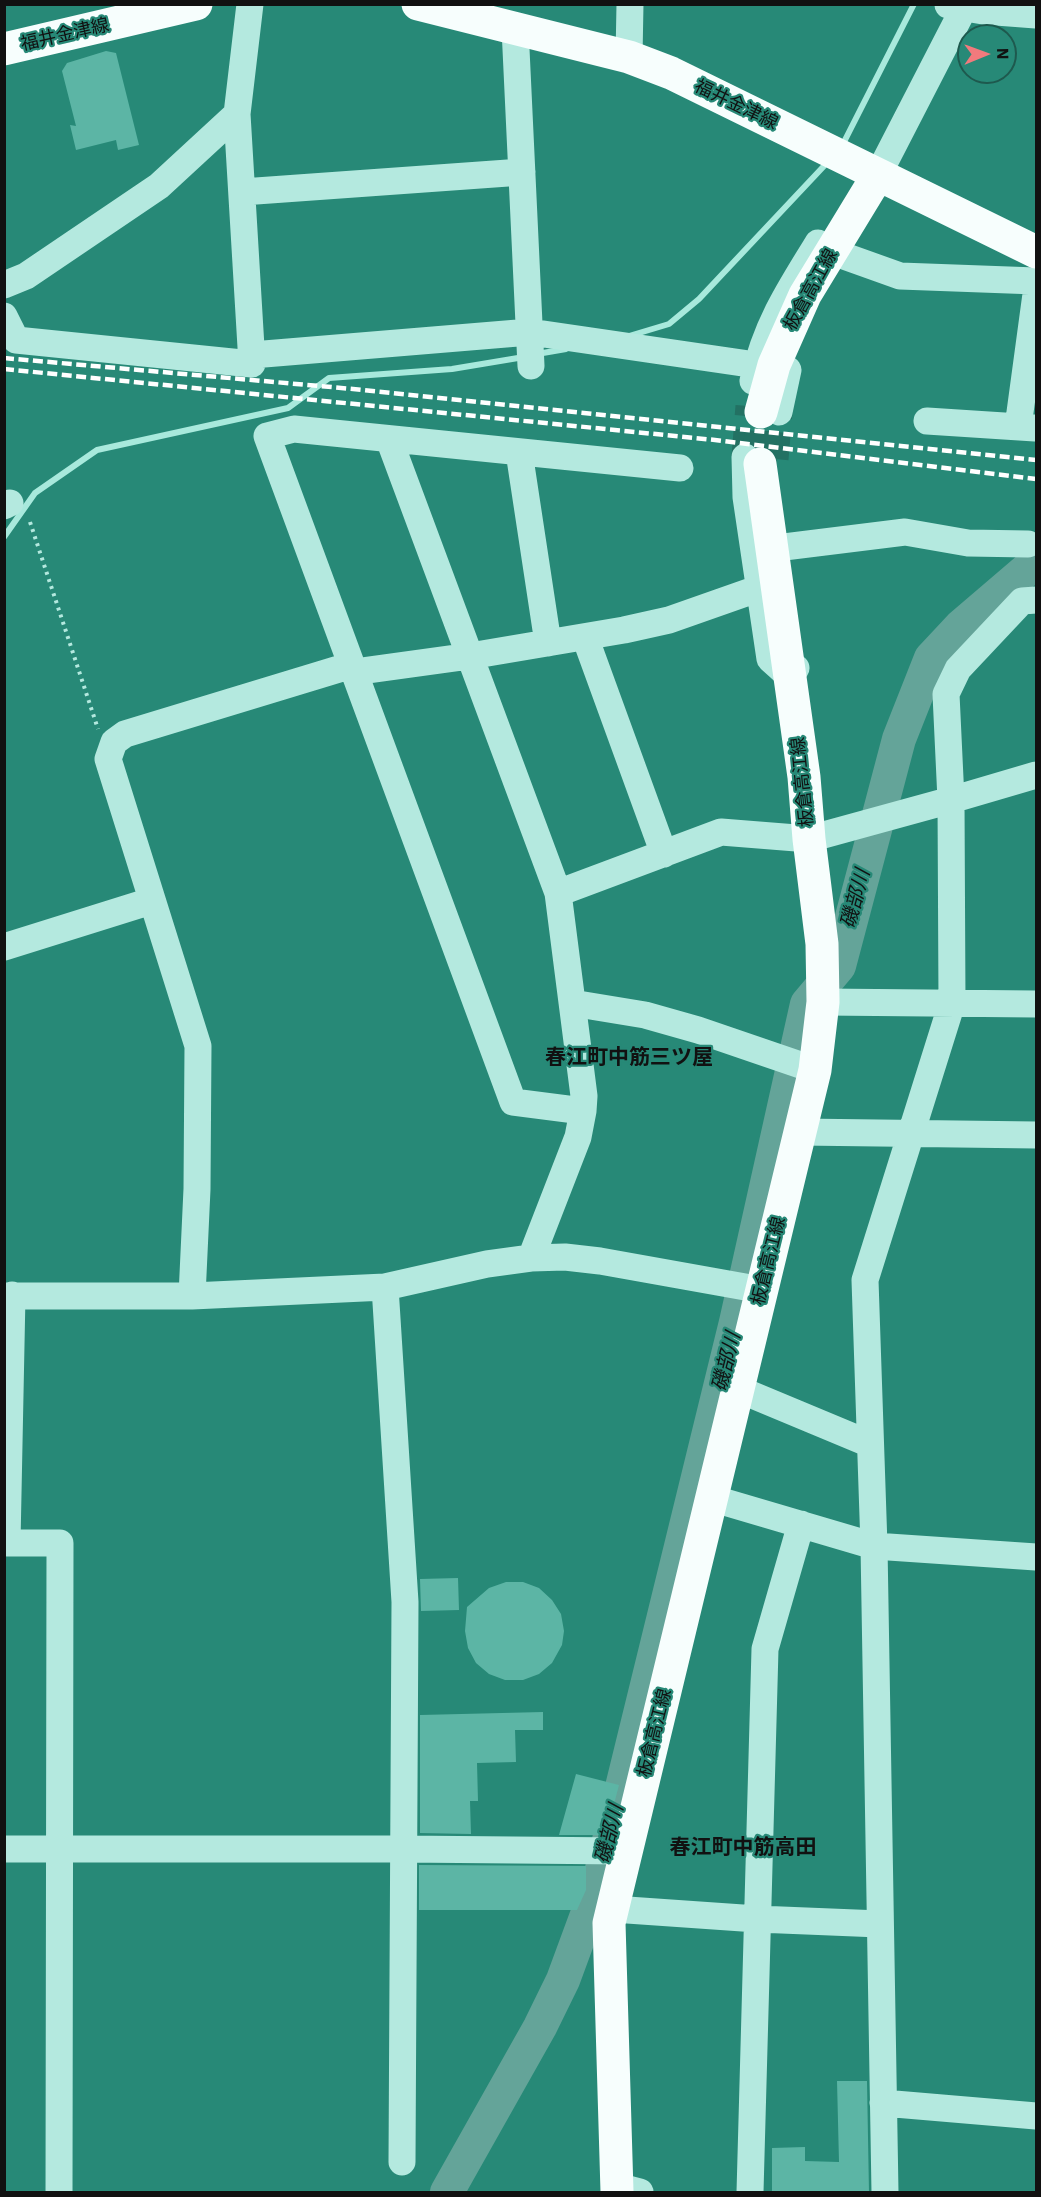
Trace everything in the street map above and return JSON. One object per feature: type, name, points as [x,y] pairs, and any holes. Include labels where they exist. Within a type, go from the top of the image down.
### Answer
[{"type":"main road","name":"福井金津線","points":[[418,4],[629,57],[686,80],[1036,252]]},
{"type":"main road","name":"福井金津線","points":[[4,49],[193,5]]},
{"type":"main road","name":"板倉高江線","points":[[763,410],[774,365],[804,295],[844,244],[878,175]]},
{"type":"main road","name":"板倉高江線","points":[[624,2190],[609,1923],[800,1132],[814,1070],[823,1002],[822,944],[804,777],[760,460]]},
{"type":"street","points":[[4,316],[16,340],[252,364],[237,114],[250,4]]},
{"type":"street","points":[[629,57],[630,4]]},
{"type":"street","points":[[878,175],[959,6],[1036,15]]},
{"type":"street","points":[[515,28],[531,366]]},
{"type":"street","points":[[4,285],[26,276],[159,186],[237,114]]},
{"type":"street","points":[[242,192],[522,172]]},
{"type":"street","points":[[763,410],[751,387],[756,365],[771,322],[786,293],[819,242],[844,244],[900,276],[1036,282]]},
{"type":"street","points":[[927,421],[1027,427],[1036,294]]},
{"type":"street","points":[[252,355],[530,332],[756,365]]},
{"type":"street","points":[[584,1111],[513,1102],[267,435],[294,429],[680,468]]},
{"type":"street","points":[[389,439],[558,893],[584,1111],[578,1137],[531,1258]]},
{"type":"street","points":[[519,452],[548,643]]},
{"type":"street","points":[[760,460],[778,499],[800,662],[790,677],[770,659],[746,497],[760,460]]},
{"type":"street","points":[[784,547],[905,532],[968,543],[1028,544]]},
{"type":"street","points":[[192,1296],[197,1189],[198,1046],[108,759],[114,742],[125,734],[353,669],[470,656],[585,637],[669,620],[760,588]]},
{"type":"street","points":[[885,2193],[874,1546],[865,1280],[952,1003],[951,800],[946,694],[958,669],[1022,601],[1036,600]]},
{"type":"street","points":[[585,637],[664,854]]},
{"type":"street","points":[[558,893],[721,832],[809,839],[1036,775]]},
{"type":"street","points":[[4,947],[151,901]]},
{"type":"street","points":[[823,1002],[1036,1004]]},
{"type":"street","points":[[572,1003],[645,1015],[698,1030],[814,1070]]},
{"type":"street","points":[[800,1132],[1036,1135]]},
{"type":"street","points":[[59,2193],[60,1543],[6,1543],[8,1295],[192,1296],[385,1287],[487,1264],[531,1258],[565,1257],[600,1261],[762,1290]]},
{"type":"street","points":[[385,1287],[405,1602],[402,2162]]},
{"type":"street","points":[[738,1389],[870,1444]]},
{"type":"street","points":[[711,1498],[874,1546],[1036,1557]]},
{"type":"street","points":[[750,2193],[765,1649],[801,1524]]},
{"type":"street","points":[[4,1849],[626,1851]]},
{"type":"street","points":[[613,1909],[757,1919],[880,1924]]},
{"type":"street","points":[[883,2103],[1036,2116]]},
{"type":"path","points":[[30,522],[108,759]]},
{"type":"building","points":[[106,51],[116,53],[139,145],[118,150],[116,140],[76,150],[70,125],[76,126],[62,71],[67,63]]},
{"type":"building","points":[[458,1578],[459,1610],[421,1611],[420,1579]]},
{"type":"building","points":[[506,1582],[523,1582],[539,1588],[552,1600],[561,1614],[564,1631],[562,1645],[552,1663],[539,1674],[523,1680],[505,1680],[489,1674],[476,1663],[468,1648],[465,1631],[467,1607],[489,1588]]},
{"type":"building","points":[[543,1712],[543,1730],[515,1730],[516,1762],[477,1763],[478,1801],[470,1801],[471,1834],[420,1833],[420,1715]]},
{"type":"building","points":[[576,1774],[619,1785],[606,1835],[559,1835]]},
{"type":"building","points":[[419,1865],[586,1866],[586,1890],[577,1910],[419,1910]]},
{"type":"building","points":[[837,2081],[867,2081],[869,2193],[772,2193],[772,2148],[805,2147],[805,2161],[839,2162]]},
{"type":"waterway","points":[[845,140],[914,4]]},
{"type":"waterway","points":[[629,336],[669,324],[699,299],[824,166]]},
{"type":"waterway","points":[[537,354],[566,349]]},
{"type":"waterway","points":[[4,537],[35,493],[97,450],[288,408],[329,378],[452,369],[524,357]]},
{"type":"waterway","name":"磯部川","points":[[447,2192],[540,2027],[563,1980],[598,1885],[736,1322],[807,1004],[839,966],[899,739],[931,658],[960,627],[1036,562]]},
{"type":"tunnel","points":[[745,457],[749,406]]},
{"type":"tunnel","points":[[760,464],[761,412]]},
{"type":"tunnel","points":[[775,459],[779,412]]},
{"type":"railway","points":[[4,358],[353,389],[1036,460]]},
{"type":"railway","points":[[4,369],[715,440],[1036,479]]},
{"type":"district","name":"春江町中筋三ツ屋","points":[[629,1058]]},
{"type":"district","name":"春江町中筋高田","points":[[743,1848]]}]
